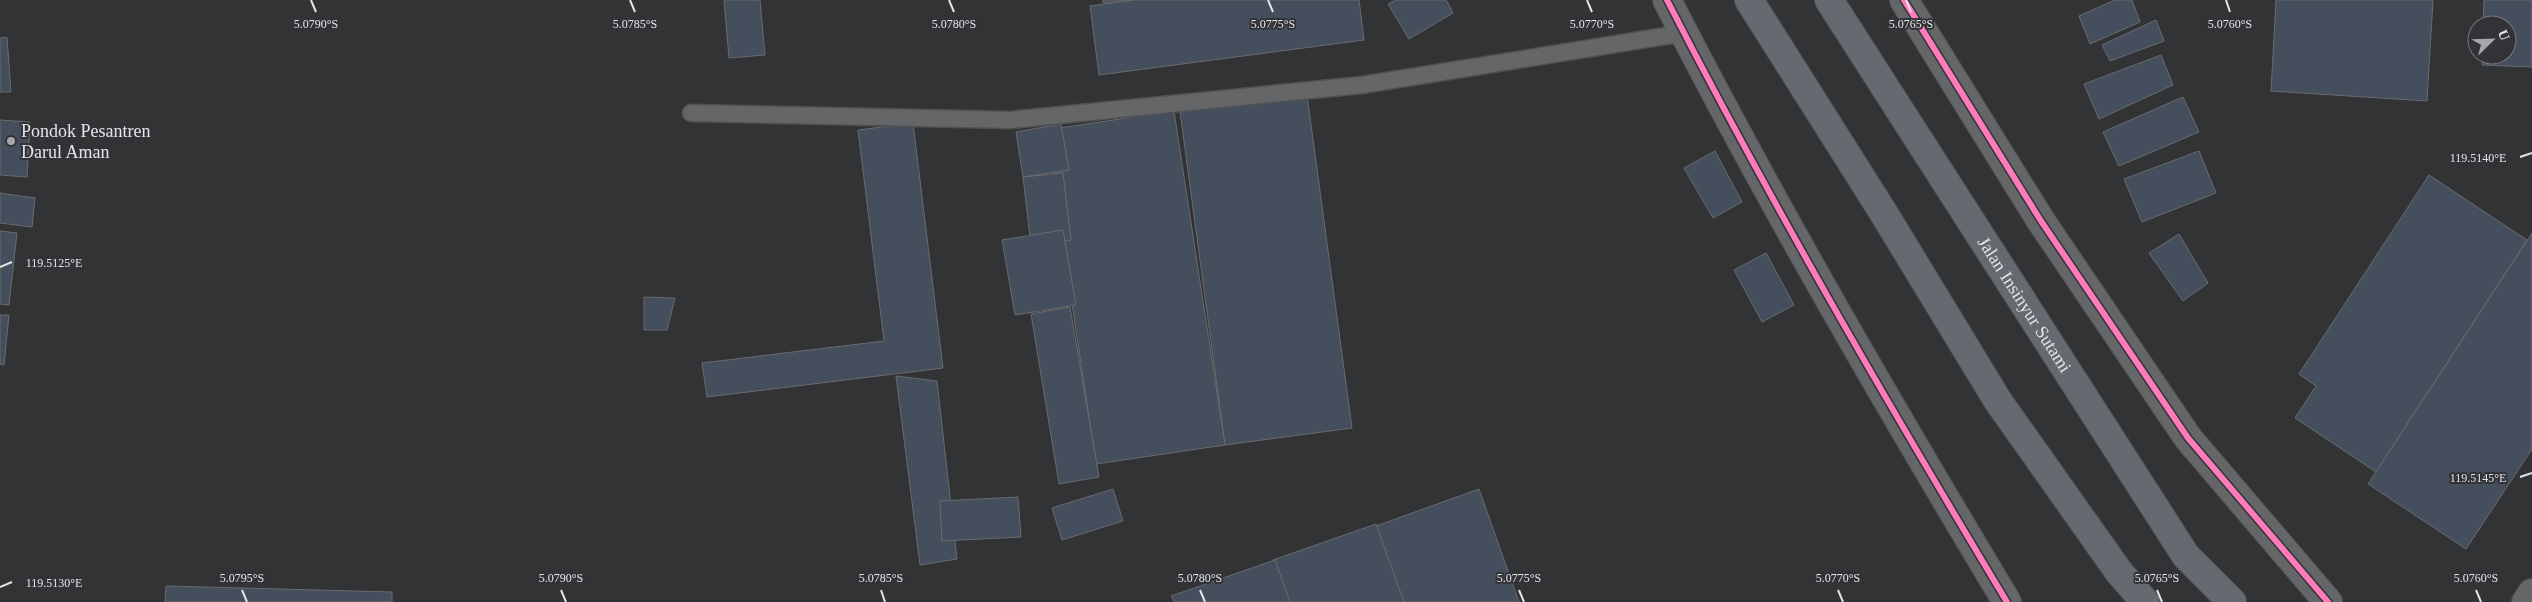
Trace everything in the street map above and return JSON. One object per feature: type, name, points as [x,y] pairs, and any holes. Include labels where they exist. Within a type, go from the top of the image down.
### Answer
[{"type":"highway","points":[[1749,0],[1883,212],[1998,401],[2119,572],[2145,602]]},
{"type":"highway","name":"Jalan Insinyur Sutami","points":[[1829,0],[2186,556],[2232,602]]},
{"type":"street","points":[[1667,0],[1709,83],[1830,299],[2007,602]]},
{"type":"street","points":[[1904,0],[2040,221],[2188,438],[2328,602]]},
{"type":"street","points":[[2526,602],[2532,593]]},
{"type":"lane","points":[[691,113],[1010,120],[1362,85],[1684,33]]},
{"type":"building","points":[[724,0],[760,0],[765,55],[729,58]]},
{"type":"building","points":[[1103,0],[1134,0],[1103,3]]},
{"type":"building","points":[[1133,0],[1359,0],[1364,40],[1099,75],[1090,6]]},
{"type":"building","points":[[1396,0],[1446,0],[1453,13],[1409,39],[1388,4]]},
{"type":"building","points":[[2115,0],[2132,0],[2140,22],[2090,44],[2079,16]]},
{"type":"building","points":[[2276,0],[2433,0],[2427,101],[2271,91]]},
{"type":"building","points":[[2484,0],[2532,0],[2532,67],[2482,65],[2517,65],[2517,15],[2483,15]]},
{"type":"building","points":[[2156,20],[2164,41],[2110,61],[2102,45]]},
{"type":"building","points":[[7,37],[11,92],[0,92],[0,38]]},
{"type":"building","points":[[2161,55],[2173,85],[2099,119],[2084,84]]},
{"type":"building","points":[[1307,95],[1352,428],[1225,445],[1180,112]]},
{"type":"building","points":[[2183,97],[2199,132],[2119,166],[2103,132]]},
{"type":"building","points":[[1174,111],[1225,445],[1096,464],[1046,130]]},
{"type":"building","points":[[0,120],[30,122],[27,177],[0,175]]},
{"type":"building","points":[[913,123],[943,368],[707,397],[702,363],[884,341],[858,130]]},
{"type":"building","points":[[1061,124],[1069,170],[1023,177],[1016,132]]},
{"type":"building","points":[[1715,151],[1742,202],[1713,218],[1684,168]]},
{"type":"building","points":[[2199,151],[2216,193],[2142,222],[2124,179]]},
{"type":"building","points":[[1063,173],[1071,240],[1031,245],[1023,177]]},
{"type":"building","points":[[2429,175],[2527,240],[2376,472],[2295,418],[2316,386],[2299,374]]},
{"type":"building","points":[[0,193],[35,198],[32,227],[0,223]]},
{"type":"building","points":[[1063,230],[1076,305],[1015,315],[1002,240]]},
{"type":"building","points":[[0,231],[17,233],[9,305],[0,304]]},
{"type":"building","points":[[2532,233],[2532,449],[2466,549],[2368,484]]},
{"type":"building","points":[[2179,234],[2208,283],[2183,301],[2149,253]]},
{"type":"building","points":[[1766,253],[1794,305],[1762,322],[1734,270]]},
{"type":"building","points":[[644,297],[675,298],[667,330],[644,330]]},
{"type":"building","points":[[1070,307],[1099,477],[1059,484],[1031,314]]},
{"type":"building","points":[[0,315],[9,315],[4,365],[0,364]]},
{"type":"building","points":[[896,376],[937,381],[957,559],[920,565]]},
{"type":"building","points":[[1113,489],[1123,521],[1062,540],[1052,508]]},
{"type":"building","points":[[1479,489],[1519,602],[1403,602],[1376,526]]},
{"type":"building","points":[[1018,497],[1021,537],[942,541],[940,501]]},
{"type":"building","points":[[1376,524],[1404,602],[1288,602],[1273,560]]},
{"type":"building","points":[[1275,560],[1290,602],[1174,602],[1171,596]]},
{"type":"building","points":[[166,586],[392,592],[392,602],[165,602]]},
{"type":"cycle path","points":[[1667,0],[1789,228],[1918,453],[2007,602]]},
{"type":"cycle path","points":[[1904,0],[2041,221],[2188,438],[2328,602]]},
{"type":"place","name":"Pondok Pesantren Darul Aman","points":[[11,141]]}]
